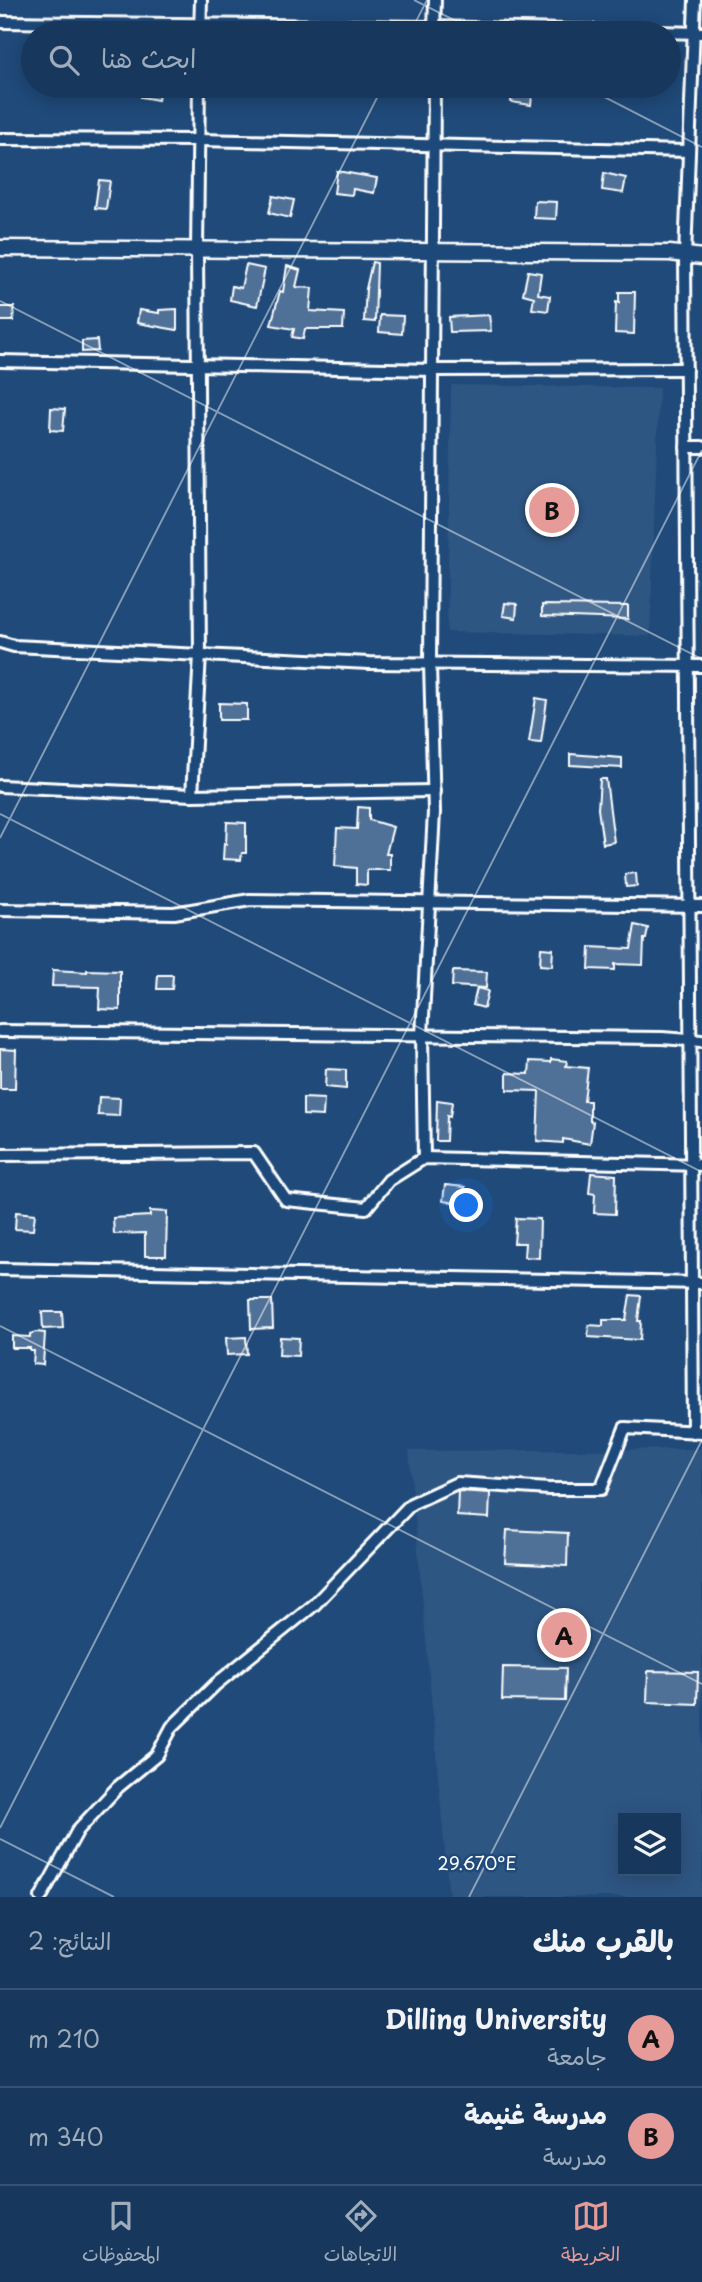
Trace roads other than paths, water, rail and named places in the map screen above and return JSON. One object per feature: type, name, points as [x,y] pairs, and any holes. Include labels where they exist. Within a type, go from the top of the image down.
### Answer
[{"type":"street","points":[[200,21],[201,0]]},
{"type":"street","points":[[434,21],[435,0]]},
{"type":"street","points":[[41,1897],[78,1830],[118,1787],[157,1755],[172,1727],[216,1684],[314,1605],[411,1504],[457,1483],[549,1489],[601,1489],[625,1428],[697,1432],[696,1041],[689,906],[685,256],[688,150],[697,33],[695,0]]},
{"type":"street","points":[[0,22],[21,23]]},
{"type":"street","points":[[192,795],[200,655],[197,250],[199,98]]},
{"type":"street","points":[[424,1158],[422,1035],[433,791],[430,664],[434,98]]},
{"type":"street","points":[[0,139],[198,140],[688,150]]},
{"type":"street","points":[[0,248],[670,253],[702,257]]},
{"type":"street","points":[[0,361],[433,370],[686,369]]},
{"type":"street","points":[[686,447],[702,447]]},
{"type":"street","points":[[0,642],[14,646],[430,664],[702,666]]},
{"type":"street","points":[[0,786],[192,795],[433,791]]},
{"type":"street","points":[[689,799],[702,799]]},
{"type":"street","points":[[0,910],[174,913],[250,900],[702,906]]},
{"type":"street","points":[[0,1031],[662,1038],[696,1041]]},
{"type":"street","points":[[0,1155],[254,1153],[286,1200],[366,1208],[389,1180],[424,1158],[696,1165]]},
{"type":"street","points":[[0,1269],[697,1283]]},
{"type":"place","name":"مدرسة غنيمة","points":[[552,510]]},
{"type":"place","name":"Dilling University","points":[[564,1635]]}]
